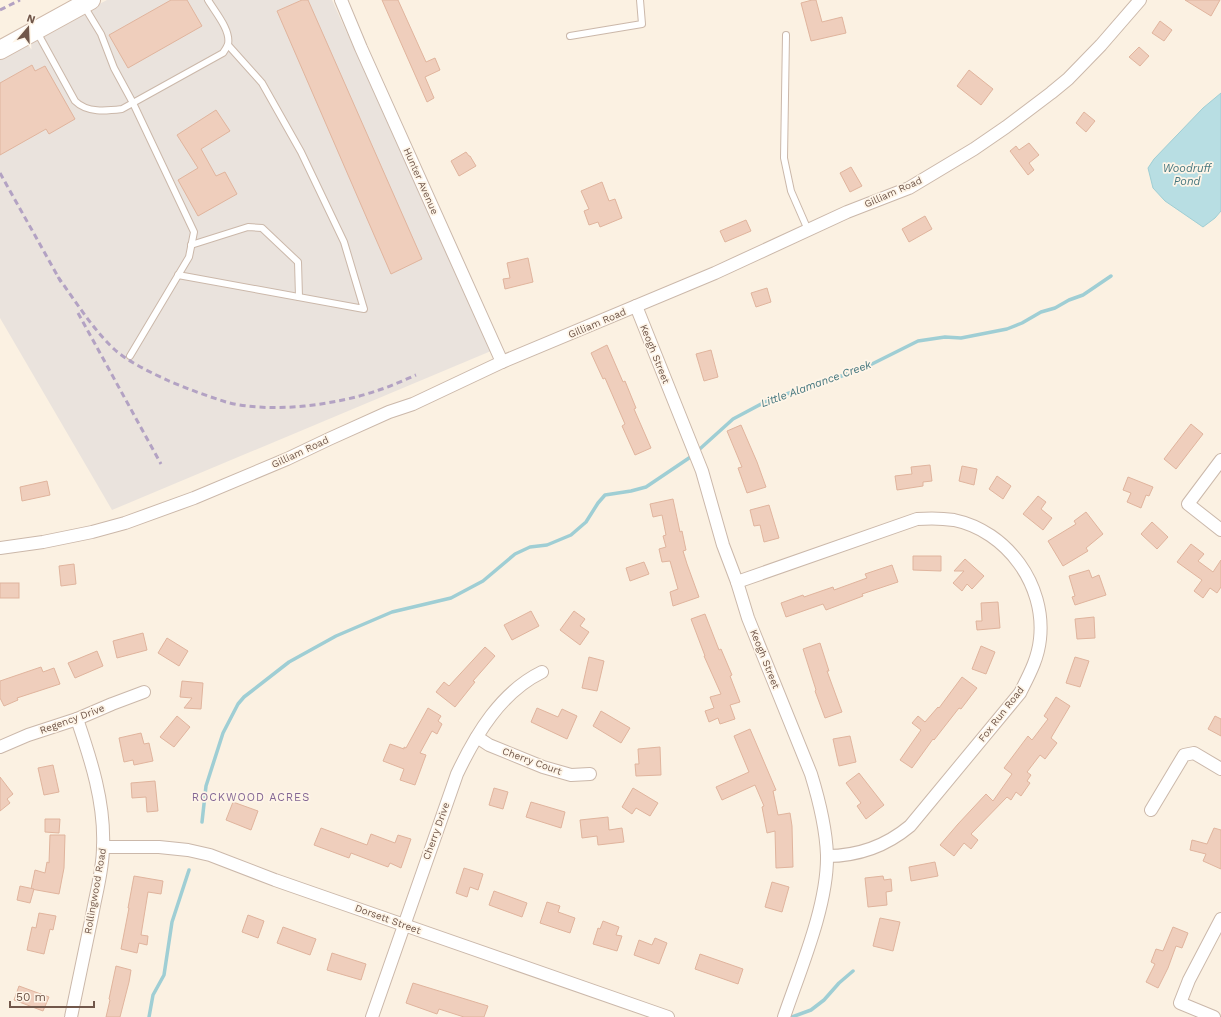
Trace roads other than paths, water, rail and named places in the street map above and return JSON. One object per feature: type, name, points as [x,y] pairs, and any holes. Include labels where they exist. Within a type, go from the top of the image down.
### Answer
[{"type":"street","name":"Hunter Avenue","points":[[342,0],[361,48],[502,362]]},
{"type":"street","name":"Gilliam Road","points":[[0,548],[43,542],[92,532],[125,523],[194,498],[287,459],[389,412],[413,404],[502,362],[715,273],[847,212],[909,188],[974,149],[1006,127],[1068,79],[1102,45],[1140,0]]},
{"type":"street","points":[[0,50],[87,2]]},
{"type":"street","name":"Keogh Street","points":[[636,306],[702,471],[723,545],[737,582],[748,618],[811,774],[817,794],[827,856],[823,888],[815,925],[784,1017]]},
{"type":"street","points":[[1221,460],[1188,504],[1221,530]]},
{"type":"street","name":"Fox Run Road","points":[[737,582],[917,519],[936,518],[954,520],[973,526],[996,539],[1014,556],[1027,574],[1035,592],[1040,612],[1040,638],[1038,651],[1032,670],[1020,693],[910,826],[892,840],[880,846],[860,853],[827,856]]},
{"type":"street","name":"Cherry Drive","points":[[372,1017],[457,774],[467,752],[488,720],[507,697],[521,684],[542,672]]},
{"type":"street","name":"Regency Drive","points":[[0,747],[28,735],[77,719],[144,692]]},
{"type":"street","name":"Rollingwood Road","points":[[71,1017],[98,883],[103,847],[98,786],[77,719]]},
{"type":"street","name":"Cherry Court","points":[[477,737],[489,745],[542,767],[571,776],[590,774]]},
{"type":"street","points":[[1151,810],[1184,755],[1194,753],[1221,769]]},
{"type":"street","name":"Dorsett Street","points":[[103,847],[160,847],[188,850],[210,855],[275,880],[668,1017]]},
{"type":"street","points":[[1214,1017],[1180,1003],[1189,980],[1221,919]]},
{"type":"lane","points":[[36,30],[74,101],[80,106],[104,111],[122,109],[223,53],[228,45],[228,36],[222,21],[208,0]]},
{"type":"lane","points":[[570,36],[642,24],[640,0]]},
{"type":"lane","points":[[87,2],[114,68],[133,103],[194,232],[189,257],[130,356]]},
{"type":"lane","points":[[786,35],[784,158],[791,190],[808,230]]},
{"type":"lane","points":[[178,275],[364,309],[344,242],[301,152],[262,82],[228,45]]},
{"type":"lane","points":[[191,245],[248,227],[262,228],[298,262],[299,297]]},
{"type":"water","name":"Woodruff Pond","points":[[1221,93],[1221,211],[1215,218],[1203,227],[1165,201],[1153,188],[1148,168],[1154,159],[1203,108]]},
{"type":"waterway","name":"Little Alamance Creek","points":[[202,822],[206,786],[223,733],[238,704],[244,697],[289,662],[336,636],[392,612],[451,598],[483,581],[515,554],[530,547],[547,545],[571,535],[586,522],[605,495],[646,487],[692,456],[733,419],[765,402],[868,366],[918,341],[945,337],[961,338],[1007,329],[1022,323],[1041,312],[1055,308],[1069,300],[1083,295],[1111,276]]},
{"type":"waterway","name":"Little Alamance Creek","points":[[149,1017],[153,995],[164,975],[172,922],[189,870]]},
{"type":"waterway","points":[[792,1017],[811,1010],[824,1000],[839,983],[853,971]]},
{"type":"railway","points":[[0,10],[20,0]]},
{"type":"railway","points":[[0,173],[61,282]]},
{"type":"railway","points":[[58,277],[91,324],[120,354],[140,367],[169,381],[226,402],[244,406],[263,407],[324,404],[389,387],[416,375]]},
{"type":"railway","points":[[78,313],[161,464]]},
{"type":"district","name":"ROCKWOOD ACRES","points":[[251,797]]}]
